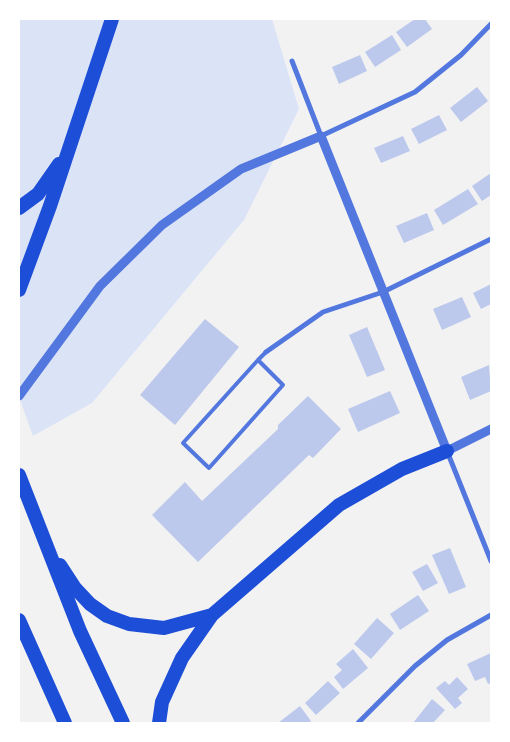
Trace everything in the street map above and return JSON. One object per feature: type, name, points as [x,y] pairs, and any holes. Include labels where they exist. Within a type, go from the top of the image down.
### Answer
[{"type":"highway","points":[[19,290],[50,206],[112,19]]},
{"type":"highway","points":[[19,208],[38,194],[65,156]]},
{"type":"highway","points":[[159,723],[162,702],[182,658],[212,614],[339,505],[402,469],[447,451]]},
{"type":"highway","points":[[19,475],[80,631],[123,723]]},
{"type":"highway","points":[[30,507],[75,588],[90,604],[107,616],[129,624],[164,628],[212,614]]},
{"type":"highway","points":[[19,620],[65,723]]},
{"type":"street","points":[[19,396],[100,286],[162,225],[241,169],[321,136],[415,92],[461,55],[491,24]]},
{"type":"street","points":[[292,61],[491,561]]},
{"type":"street","points":[[266,352],[323,312],[383,292],[491,239]]},
{"type":"street","points":[[447,451],[491,429]]},
{"type":"street","points":[[358,723],[414,666],[441,645],[491,616]]},
{"type":"lane","points":[[258,360],[283,385],[209,468],[183,443],[258,360],[266,352]]},
{"type":"shaded area","points":[[19,19],[272,19],[299,109],[244,220],[92,403],[33,436],[19,397]]},
{"type":"building","points":[[415,19],[425,19],[432,29],[407,47],[396,32]]},
{"type":"building","points":[[392,35],[401,50],[375,67],[365,52]]},
{"type":"building","points":[[360,55],[367,71],[339,84],[332,67]]},
{"type":"building","points":[[477,87],[488,101],[461,122],[450,108]]},
{"type":"building","points":[[439,115],[447,130],[419,144],[411,129]]},
{"type":"building","points":[[403,136],[410,151],[381,163],[374,148]]},
{"type":"building","points":[[491,173],[491,195],[482,201],[472,186]]},
{"type":"building","points":[[468,189],[478,204],[443,225],[434,210]]},
{"type":"building","points":[[427,213],[434,230],[404,243],[396,226]]},
{"type":"building","points":[[491,284],[491,304],[481,309],[473,293]]},
{"type":"building","points":[[462,297],[471,317],[442,330],[433,309]]},
{"type":"building","points":[[205,319],[239,347],[175,425],[140,395]]},
{"type":"building","points":[[367,327],[385,370],[367,377],[349,335]]},
{"type":"building","points":[[489,365],[491,391],[470,400],[461,377]]},
{"type":"building","points":[[390,391],[400,413],[358,432],[348,409]]},
{"type":"building","points":[[308,396],[341,429],[313,458],[309,455],[198,562],[152,515],[185,482],[202,501],[278,429],[278,425]]},
{"type":"building","points":[[450,548],[466,587],[449,594],[432,555]]},
{"type":"building","points":[[427,564],[438,583],[423,591],[412,572]]},
{"type":"building","points":[[418,595],[429,611],[400,630],[390,614]]},
{"type":"building","points":[[377,618],[394,633],[371,659],[354,644]]},
{"type":"building","points":[[353,649],[368,668],[343,689],[334,677],[342,670],[336,664]]},
{"type":"building","points":[[491,653],[491,683],[488,684],[485,677],[475,681],[467,664]]},
{"type":"building","points":[[457,677],[468,689],[458,698],[462,703],[455,709],[436,688],[445,681],[449,685]]},
{"type":"building","points":[[328,681],[340,693],[316,715],[305,703]]},
{"type":"building","points":[[432,699],[445,710],[433,723],[413,723]]},
{"type":"building","points":[[300,706],[311,721],[308,723],[278,723]]}]
